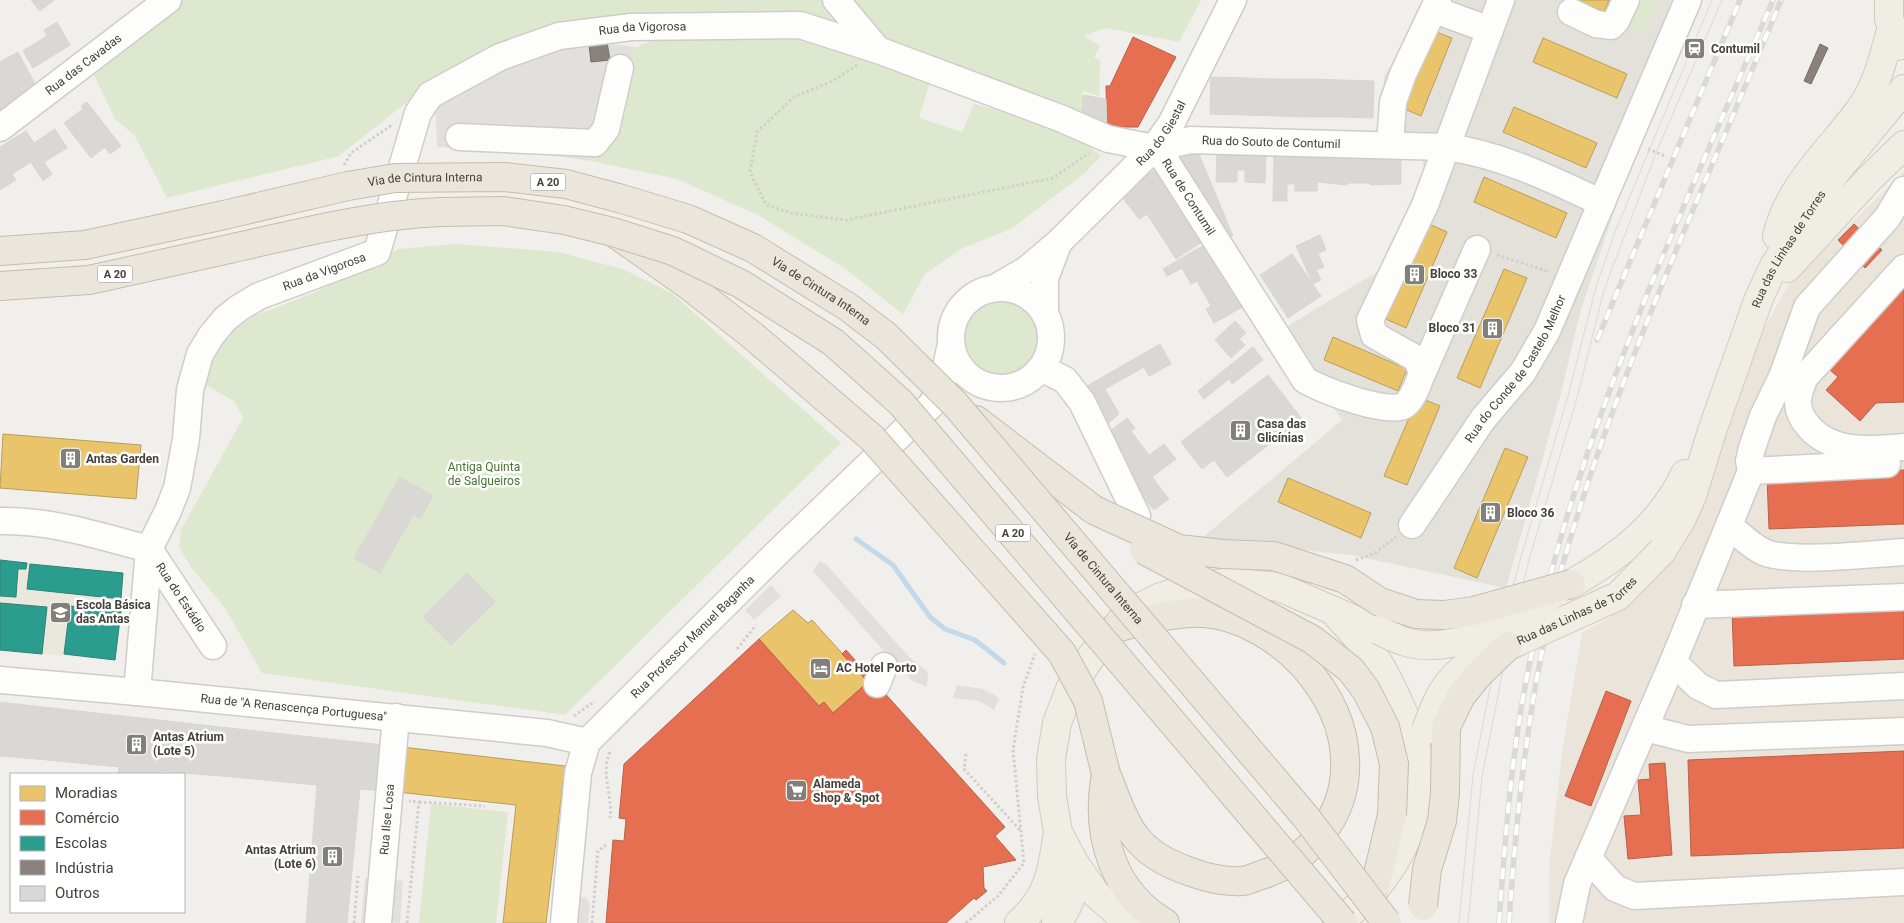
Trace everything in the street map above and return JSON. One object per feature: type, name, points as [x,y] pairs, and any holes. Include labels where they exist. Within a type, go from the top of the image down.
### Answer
[{"type":"highway","name":"Via de Cintura Interna","points":[[0,251],[85,245],[348,186],[395,178],[504,177],[576,187],[688,220],[753,248],[848,307],[886,336],[938,406],[1305,816],[1387,923]]},
{"type":"highway","name":"A 20","points":[[0,286],[89,280],[352,221],[399,214],[503,212],[564,220],[613,232],[673,251],[741,284],[833,342],[901,403],[1343,923]]},
{"type":"highway","points":[[613,232],[688,285],[752,336],[872,438],[1062,653],[1088,701],[1106,774],[1134,835],[1150,851],[1175,867],[1210,878],[1243,881],[1273,872],[1295,860],[1316,842],[1331,821],[1343,786],[1346,760],[1343,738],[1333,707],[1315,678],[1294,655],[1265,634],[1236,620],[1205,613],[1168,616],[1115,628]]},
{"type":"highway","points":[[938,406],[1094,510],[1179,549],[1222,554],[1274,556],[1344,580],[1380,602],[1416,614],[1444,615],[1474,611],[1571,584]]},
{"type":"highway","points":[[1094,510],[1113,529],[1136,546],[1313,640],[1351,670],[1366,690],[1385,727],[1394,764],[1392,815],[1374,891]]},
{"type":"highway","points":[[1428,923],[1423,906],[1427,869],[1442,821],[1445,793],[1444,740],[1446,727],[1461,696],[1478,675],[1508,646]]},
{"type":"highway","points":[[1106,774],[1103,796],[1103,824],[1114,865],[1133,899],[1165,923]]},
{"type":"main road","points":[[1887,12],[1904,56]]},
{"type":"main road","points":[[1774,266],[1778,232],[1793,199],[1810,169],[1859,111],[1870,93],[1883,63],[1887,12]]},
{"type":"main road","name":"Rua das Linhas de Torres","points":[[1058,832],[1052,796],[1051,759],[1057,723],[1070,689],[1090,658],[1127,614],[1158,598],[1192,587],[1232,582],[1278,587],[1407,642],[1451,643],[1486,632],[1606,564],[1653,542],[1681,520],[1692,496],[1712,431],[1759,298],[1774,266],[1835,173],[1904,89]]},
{"type":"main road","points":[[1759,298],[1869,179],[1904,145]]},
{"type":"main road","name":"Rua das Linhas de Torres","points":[[1419,763],[1424,748],[1426,730],[1439,697],[1456,672],[1471,662],[1618,596],[1653,542]]},
{"type":"main road","points":[[1335,612],[1374,656],[1405,715],[1419,763],[1418,805],[1399,857],[1374,891],[1337,923]]},
{"type":"main road","points":[[1058,832],[1075,864],[1096,894],[1130,923]]},
{"type":"main road","points":[[1019,923],[1041,899],[1049,884],[1058,832]]},
{"type":"main road","points":[[1056,923],[1066,908],[1073,891],[1075,864]]},
{"type":"street","name":"Rua das Cavadas","points":[[0,128],[168,0]]},
{"type":"street","name":"Rua de Contumil","points":[[836,0],[878,50],[1060,118],[1108,140],[1154,148],[1165,160],[1305,380],[1314,386],[1341,396],[1393,409],[1405,405],[1414,393],[1477,249]]},
{"type":"street","name":"Rua do Giestal","points":[[995,288],[1026,270],[1058,243],[1154,148],[1171,124],[1233,0]]},
{"type":"street","points":[[1422,374],[1417,359],[1374,335],[1370,320],[1425,205],[1501,0]]},
{"type":"street","points":[[1571,12],[1596,24],[1611,26],[1616,21],[1626,0]]},
{"type":"street","name":"Rua do Conde de Castelo Melhor","points":[[1412,525],[1483,419],[1523,372],[1546,331],[1570,279],[1688,0]]},
{"type":"street","points":[[1390,145],[1393,102],[1403,74],[1436,5],[1490,30]]},
{"type":"street","name":"Rua da Vigorosa","points":[[149,549],[177,488],[182,465],[194,372],[211,336],[225,319],[259,296],[377,252],[418,113],[430,95],[500,57],[559,36],[631,27],[800,25],[878,50]]},
{"type":"street","points":[[459,137],[595,143],[606,129],[620,68]]},
{"type":"street","name":"Rua do Souto de Contumil","points":[[1154,148],[1191,140],[1446,147]]},
{"type":"street","points":[[1446,147],[1462,149],[1528,169],[1602,203]]},
{"type":"street","points":[[1569,923],[1578,884],[1588,858],[1673,662],[1751,471],[1749,460],[1760,424],[1782,377],[1807,307],[1887,218],[1904,190]]},
{"type":"street","name":"Rua do Giestal","points":[[1044,312],[1045,278],[1058,243]]},
{"type":"street","points":[[1904,268],[1805,377],[1797,399],[1798,410],[1804,422],[1828,443],[1865,449],[1904,447]]},
{"type":"street","points":[[995,288],[1009,288],[1023,293],[1035,301],[1044,312],[1050,326],[1051,341],[1048,355],[1041,368],[1030,378],[1017,385],[1003,388],[988,386],[974,380],[963,371],[955,358],[951,344],[951,329],[957,314],[966,301],[980,292],[995,288]]},
{"type":"street","name":"Rua Professor Manuel Baganha","points":[[938,406],[951,344]]},
{"type":"street","points":[[1041,368],[1065,380],[1082,402],[1137,516]]},
{"type":"street","name":"Rua Professor Manuel Baganha","points":[[564,923],[578,773],[599,746],[780,550],[938,406],[955,395],[988,386]]},
{"type":"street","points":[[857,454],[899,416],[938,406]]},
{"type":"street","points":[[1751,471],[1904,464]]},
{"type":"street","points":[[0,521],[51,524],[149,549],[137,692]]},
{"type":"street","points":[[1729,525],[1751,544],[1765,552],[1785,557],[1904,552]]},
{"type":"street","name":"Rua do Estádio","points":[[149,549],[213,646]]},
{"type":"street","points":[[1695,605],[1904,597]]},
{"type":"street","points":[[1673,662],[1698,686],[1716,695],[1904,686]]},
{"type":"street","name":"Rua de \"A Renascença Portuguesa\"","points":[[0,680],[547,733],[599,746]]},
{"type":"street","name":"Rua Ilse Losa","points":[[378,923],[396,717]]},
{"type":"street","points":[[1645,728],[1688,739],[1904,731]]},
{"type":"street","points":[[1588,858],[1616,888],[1634,896],[1904,882]]},
{"type":"path","points":[[878,50],[834,82],[794,97],[757,132],[750,172],[766,205],[791,213],[846,220],[926,205],[1053,178],[1108,140]]},
{"type":"path","points":[[1644,147],[1664,156]]},
{"type":"path","points":[[1477,249],[1570,279]]},
{"type":"path","points":[[737,649],[756,625]]},
{"type":"path","points":[[599,746],[612,805],[610,818]]},
{"type":"path","points":[[966,754],[964,769],[1021,830]]},
{"type":"path","points":[[406,800],[485,806]]},
{"type":"path","points":[[407,923],[419,802]]},
{"type":"path","points":[[592,923],[598,851],[606,845]]},
{"type":"shaded area","points":[[1432,0],[1697,0],[1635,149],[1580,313],[1561,393],[1506,588],[1351,555],[1212,541],[1202,538],[1342,420],[1281,330],[1390,264],[1423,175],[1424,133],[1383,134],[1384,76],[1430,8]]},
{"type":"shaded area","points":[[608,39],[613,44],[636,47],[609,139],[591,161],[521,151],[437,147],[435,100],[501,66],[560,46]]},
{"type":"shaded area","points":[[1904,171],[1904,923],[1549,923],[1549,868],[1562,752],[1582,633],[1630,605],[1671,562],[1700,510],[1726,429],[1760,337],[1788,285]]},
{"type":"shaded area","name":"Escola Básica das Antas","points":[[0,560],[123,573],[115,660],[0,650]]},
{"type":"shaded area","points":[[819,561],[826,564],[909,657],[928,672],[927,687],[913,681],[898,667],[813,571]]},
{"type":"shaded area","points":[[771,585],[781,596],[754,620],[745,610]]},
{"type":"shaded area","points":[[957,685],[983,689],[999,698],[994,710],[979,701],[953,698]]},
{"type":"shaded area","points":[[365,878],[375,879],[370,923],[361,923]]},
{"type":"shaded area","points":[[392,880],[403,881],[400,923],[389,922]]},
{"type":"shaded area","points":[[586,897],[590,904],[588,923],[573,923],[576,898]]},
{"type":"green space","points":[[175,0],[827,0],[852,32],[649,17],[426,87],[339,156],[167,198],[135,136],[115,119],[94,75],[98,57]]},
{"type":"green space","points":[[850,0],[1201,0],[1179,42],[1106,28],[1084,36],[1100,46],[1094,57],[1100,60],[1099,96],[1083,91],[1080,118],[889,47]]},
{"type":"green space","points":[[1634,0],[1659,1],[1645,33],[1624,24]]},
{"type":"green space","points":[[678,31],[794,31],[930,82],[919,118],[962,132],[974,104],[1041,122],[1073,136],[1101,156],[1085,173],[1011,229],[961,249],[925,274],[903,314],[844,268],[758,215],[677,179],[591,161],[609,139],[636,47]]},
{"type":"green space","name":"Antiga Quinta de Salgueiros","points":[[456,244],[559,252],[625,270],[673,294],[841,443],[565,715],[262,673],[225,608],[191,567],[179,547],[181,530],[243,418],[234,401],[204,384],[221,340],[254,316],[314,293],[398,249]]},
{"type":"green space","points":[[1003,300],[1018,303],[1031,311],[1039,324],[1042,339],[1039,354],[1031,367],[1018,375],[1003,378],[988,375],[975,367],[967,354],[964,339],[967,324],[975,311],[988,303]]},
{"type":"green space","points":[[431,804],[508,812],[496,923],[419,923]]},
{"type":"building: Moradias","points":[[1577,0],[1609,0],[1604,12]]},
{"type":"building: Moradias","points":[[1431,30],[1452,38],[1421,116],[1400,107]]},
{"type":"building: Moradias","points":[[1543,38],[1627,74],[1617,98],[1533,62]]},
{"type":"building: Moradias","points":[[1514,107],[1597,143],[1586,168],[1503,132]]},
{"type":"building: Moradias","points":[[1484,177],[1567,213],[1556,238],[1474,202]]},
{"type":"building: Moradias","name":"Bloco 33","points":[[1422,221],[1447,232],[1406,328],[1381,317]]},
{"type":"building: Moradias","name":"Bloco 31","points":[[1504,269],[1527,278],[1480,388],[1457,378]]},
{"type":"building: Moradias","points":[[1333,337],[1407,369],[1398,391],[1324,360]]},
{"type":"building: Moradias","points":[[1418,397],[1440,406],[1407,485],[1384,476]]},
{"type":"building: Moradias","name":"Antas Garden","points":[[3,434],[141,445],[136,499],[0,488]]},
{"type":"building: Moradias","name":"Bloco 36","points":[[1505,448],[1528,457],[1477,578],[1454,568]]},
{"type":"building: Moradias","points":[[1288,478],[1371,513],[1361,538],[1278,502]]},
{"type":"building: Moradias","name":"AC Hotel Porto","points":[[793,610],[808,623],[812,620],[868,682],[833,713],[824,702],[819,706],[759,639]]},
{"type":"building: Moradias","points":[[402,747],[565,766],[546,923],[503,923],[516,805],[397,792]]},
{"type":"building: Comércio","points":[[1133,37],[1176,57],[1138,127],[1107,127],[1106,86],[1110,86]]},
{"type":"building: Comércio","points":[[1854,224],[1882,250],[1865,268],[1838,240]]},
{"type":"building: Comércio","points":[[1904,277],[1904,402],[1876,403],[1860,421],[1826,390],[1838,377],[1823,364]]},
{"type":"building: Comércio","points":[[1904,470],[1904,524],[1769,529],[1767,476]]},
{"type":"building: Comércio","points":[[1904,605],[1904,659],[1734,666],[1732,612]]},
{"type":"building: Comércio","name":"Alameda Shop & Spot","points":[[759,639],[819,706],[824,702],[833,713],[868,682],[842,654],[846,650],[1005,827],[995,836],[1016,860],[983,867],[984,888],[987,891],[976,900],[974,898],[946,923],[606,923],[613,840],[624,841],[626,819],[619,818],[624,764]]},
{"type":"building: Comércio","points":[[1606,691],[1631,701],[1591,806],[1565,796]]},
{"type":"building: Comércio","points":[[1904,751],[1904,848],[1691,856],[1688,760]]},
{"type":"building: Comércio","points":[[1665,763],[1672,855],[1628,859],[1624,816],[1641,815],[1638,780],[1650,779],[1649,764]]},
{"type":"building: Escolas","points":[[0,560],[27,563],[26,569],[18,569],[16,597],[0,596]]},
{"type":"building: Escolas","points":[[30,564],[123,573],[121,599],[27,589]]},
{"type":"building: Escolas","points":[[0,603],[47,607],[42,654],[0,650]]},
{"type":"building: Escolas","points":[[70,606],[121,611],[115,660],[64,654]]},
{"type":"building: Indústria","points":[[607,42],[610,60],[591,62],[589,45]]},
{"type":"building: Indústria","points":[[1820,44],[1828,48],[1811,84],[1804,81]]},
{"type":"building: Outros","points":[[31,0],[54,0],[40,11]]},
{"type":"building: Outros","points":[[57,22],[70,45],[33,68],[23,51],[47,36],[44,30]]},
{"type":"building: Outros","points":[[18,52],[39,91],[0,112],[0,62]]},
{"type":"building: Outros","points":[[1211,77],[1246,78],[1246,115],[1210,114]]},
{"type":"building: Outros","points":[[1246,78],[1278,79],[1277,116],[1246,115]]},
{"type":"building: Outros","points":[[1278,79],[1310,79],[1309,117],[1277,116]]},
{"type":"building: Outros","points":[[1310,79],[1342,80],[1341,117],[1309,117]]},
{"type":"building: Outros","points":[[1342,80],[1374,81],[1373,118],[1341,117]]},
{"type":"building: Outros","points":[[1083,95],[1106,99],[1107,131],[1081,121]]},
{"type":"building: Outros","points":[[87,102],[121,146],[110,154],[105,147],[91,158],[64,123],[83,109],[81,106]]},
{"type":"building: Outros","points":[[55,129],[67,148],[44,162],[52,174],[43,181],[31,162],[12,174],[16,180],[0,190],[0,147],[26,131],[34,143]]},
{"type":"building: Outros","points":[[1174,152],[1198,152],[1233,236],[1222,238]]},
{"type":"building: Outros","points":[[1217,153],[1242,154],[1241,170],[1237,170],[1237,182],[1216,182]]},
{"type":"building: Outros","points":[[1242,154],[1266,154],[1265,183],[1245,182],[1245,170],[1241,170]]},
{"type":"building: Outros","points":[[1274,154],[1318,155],[1317,191],[1295,191],[1295,184],[1287,184],[1287,201],[1273,201]]},
{"type":"building: Outros","points":[[1318,155],[1360,156],[1359,183],[1347,183],[1347,185],[1318,182]]},
{"type":"building: Outros","points":[[1360,156],[1401,157],[1401,184],[1370,185],[1370,183],[1359,183]]},
{"type":"building: Outros","points":[[1160,167],[1205,240],[1176,259],[1147,214],[1139,219],[1122,197],[1137,181]]},
{"type":"building: Outros","points":[[1320,235],[1326,250],[1318,253],[1324,267],[1316,270],[1321,280],[1313,284],[1296,246]]},
{"type":"building: Outros","points":[[1209,242],[1246,305],[1214,323],[1206,309],[1211,306],[1197,281],[1191,284],[1182,268],[1167,276],[1163,269]]},
{"type":"building: Outros","points":[[1292,254],[1321,296],[1288,318],[1260,275]]},
{"type":"building: Outros","points":[[1235,321],[1246,333],[1239,339],[1245,345],[1231,358],[1215,340]]},
{"type":"building: Outros","points":[[1160,344],[1171,364],[1149,376],[1144,367],[1105,389],[1119,414],[1103,428],[1082,389]]},
{"type":"building: Outros","points":[[1253,347],[1263,360],[1232,384],[1229,379],[1204,399],[1198,391]]},
{"type":"building: Outros","name":"Casa das Glicínias","points":[[1268,375],[1302,419],[1227,477],[1214,460],[1202,469],[1181,442]]},
{"type":"building: Outros","points":[[1127,418],[1135,428],[1131,431],[1149,455],[1164,444],[1176,459],[1152,477],[1169,499],[1154,510],[1125,476],[1105,435]]},
{"type":"building: Outros","points":[[400,477],[433,496],[420,519],[413,515],[380,573],[354,558]]},
{"type":"building: Outros","points":[[467,573],[495,602],[451,645],[423,617]]},
{"type":"building: Outros","points":[[0,702],[43,707],[37,759],[0,756]]},
{"type":"building: Outros","name":"Antas Atrium (Lote 5)","points":[[43,707],[238,729],[233,777],[160,771],[160,773],[118,773],[119,767],[37,759]]},
{"type":"building: Outros","name":"Antas Atrium (Lote 6)","points":[[238,729],[402,747],[397,792],[360,789],[347,923],[306,923],[317,785],[233,777]]},
{"type":"waterway","points":[[856,539],[893,565],[930,617],[945,629],[975,640],[1004,663]]},
{"type":"tram line","points":[[1459,923],[1473,775],[1502,627],[1521,557],[1568,396],[1596,287],[1615,232],[1712,0]]},
{"type":"tram line","points":[[1468,923],[1482,777],[1511,629],[1529,560],[1577,398],[1604,290],[1656,153],[1722,0]]},
{"type":"railway","points":[[1597,340],[1740,0]]},
{"type":"railway","points":[[1499,923],[1509,799],[1521,707],[1547,588],[1572,502],[1600,416],[1632,332],[1701,165],[1773,0]]},
{"type":"railway","points":[[1509,923],[1516,833],[1526,744],[1541,655],[1562,567],[1584,494],[1635,351],[1781,0]]},
{"type":"place","name":"Contumil","points":[[1695,49]]},
{"type":"place","name":"Bloco 33","points":[[1414,274]]},
{"type":"place","name":"Bloco 31","points":[[1492,328]]},
{"type":"place","name":"Casa das Glicínias","points":[[1241,431]]},
{"type":"place","name":"Antas Garden","points":[[70,459]]},
{"type":"place","name":"Bloco 36","points":[[1491,513]]},
{"type":"place","name":"Escola Básica das Antas","points":[[60,612]]},
{"type":"place","name":"AC Hotel Porto","points":[[820,668]]},
{"type":"place","name":"Antas Atrium (Lote 5)","points":[[137,744]]},
{"type":"place","name":"Alameda Shop & Spot","points":[[797,791]]},
{"type":"place","name":"Antas Atrium (Lote 6)","points":[[332,857]]}]
